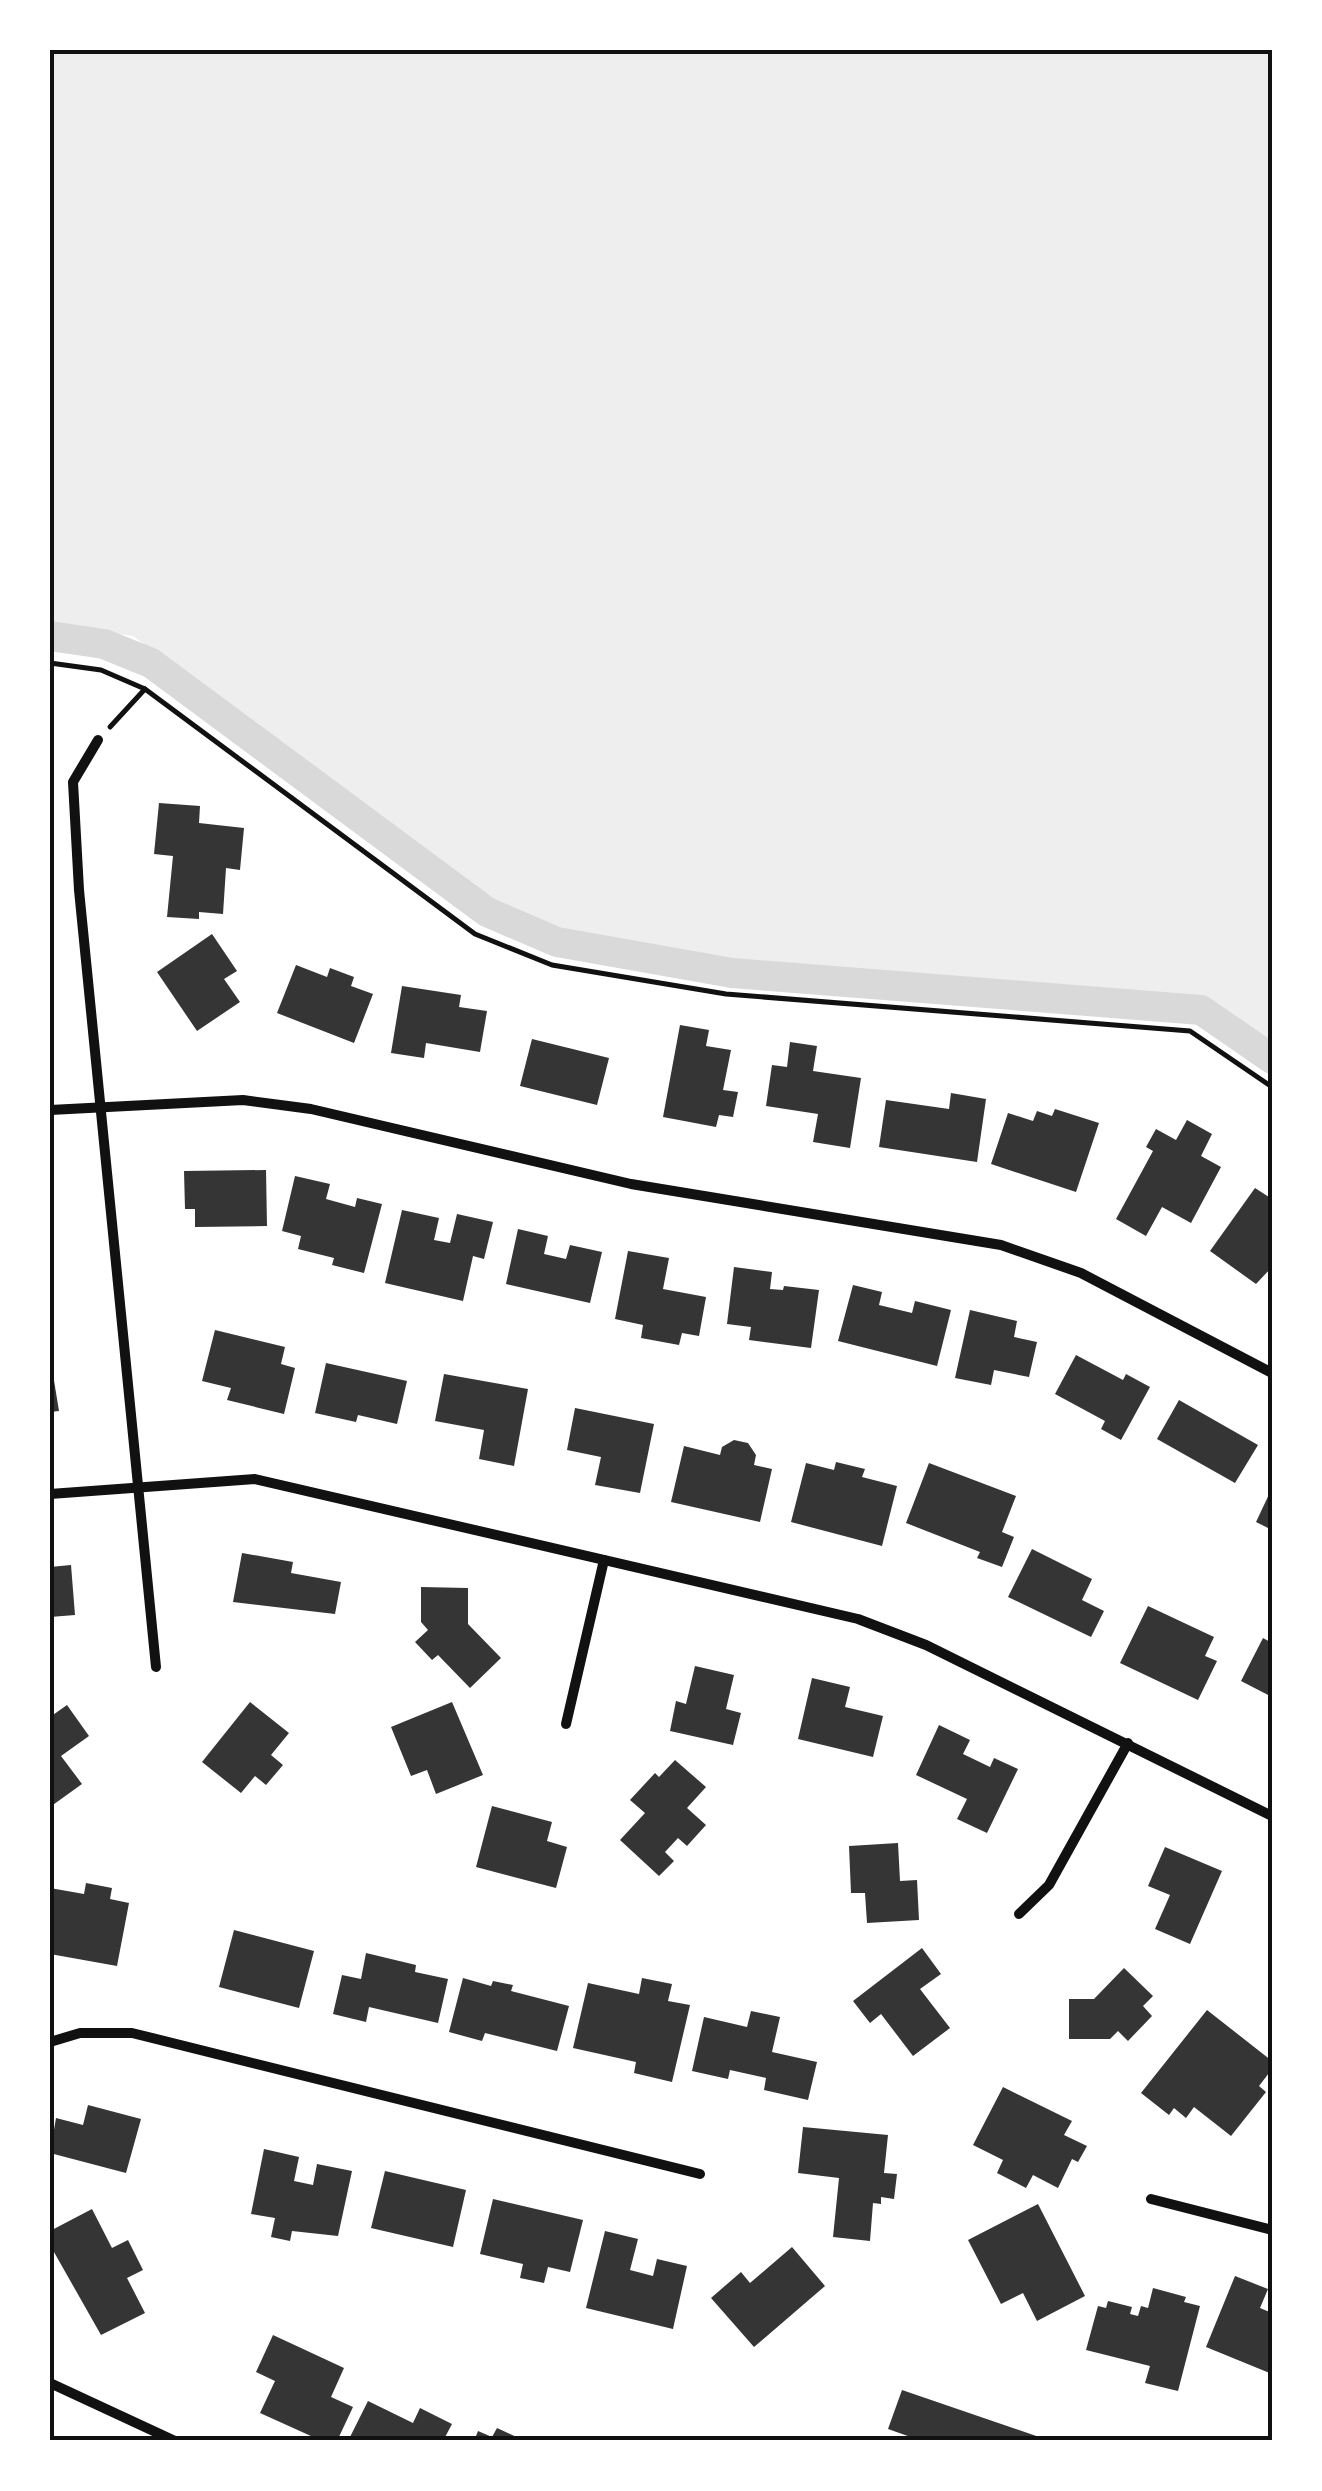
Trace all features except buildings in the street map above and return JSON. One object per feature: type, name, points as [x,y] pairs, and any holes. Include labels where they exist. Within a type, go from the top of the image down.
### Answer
[{"type":"street","points":[[98,740],[74,782],[79,890],[135,1486],[156,1667]]},
{"type":"street","points":[[50,1110],[243,1100],[311,1109],[631,1184],[1001,1245],[1081,1274],[1272,1373]]},
{"type":"street","points":[[50,1494],[254,1479],[858,1619],[926,1645],[1272,1816]]},
{"type":"street","points":[[566,1724],[604,1560]]},
{"type":"street","points":[[1019,1914],[1049,1885],[1128,1742]]},
{"type":"street","points":[[50,2042],[80,2033],[132,2033],[700,2174]]},
{"type":"street","points":[[1151,2200],[1272,2230]]},
{"type":"street","points":[[50,2383],[175,2441]]},
{"type":"path","points":[[50,664],[101,670],[145,689],[476,934],[552,965],[726,994],[1190,1031],[1272,1087]]},
{"type":"path","points":[[98,740],[145,689]]},
{"type":"shaded area","points":[[50,50],[1272,50],[1272,1049],[1194,995],[725,966],[560,932],[501,909],[133,636],[50,625]]},
{"type":"waterway","points":[[50,636],[104,644],[151,663],[487,912],[557,942],[732,973],[1201,1010],[1272,1059]]}]
